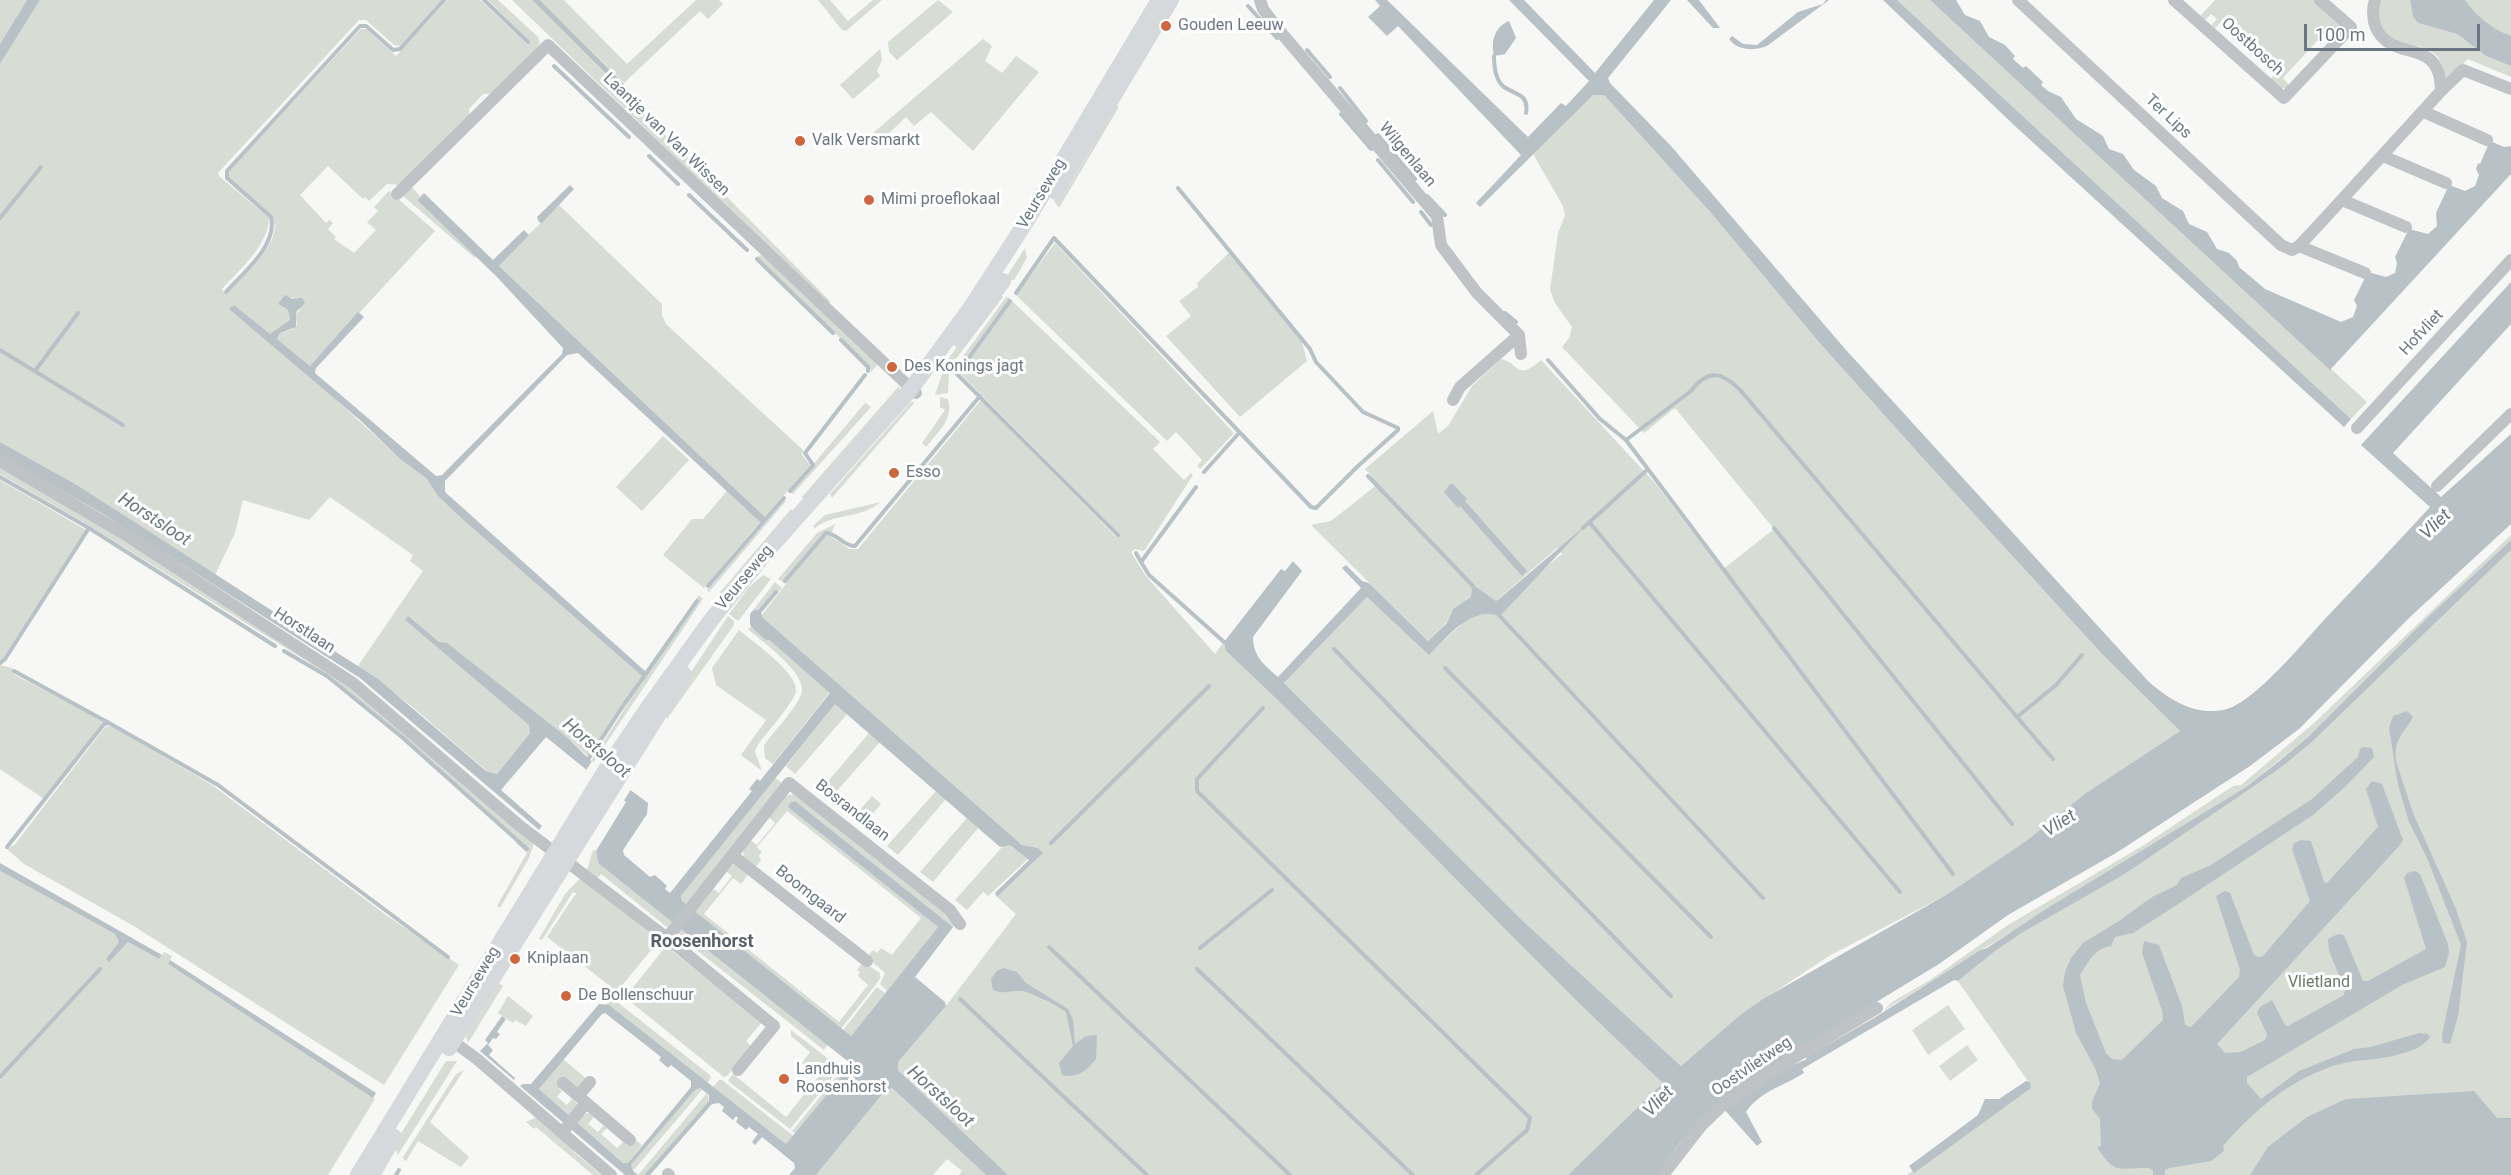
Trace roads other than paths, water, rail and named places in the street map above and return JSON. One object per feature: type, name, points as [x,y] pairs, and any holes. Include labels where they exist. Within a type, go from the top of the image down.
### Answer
[{"type":"main road","name":"Veurseweg","points":[[928,374],[992,277],[1159,0]]},
{"type":"main road","name":"Veurseweg","points":[[358,1175],[448,1038],[608,782],[677,666],[738,585],[914,391],[1001,284],[1171,0]]},
{"type":"main road","name":"Veurseweg","points":[[372,1175],[448,1038]]},
{"type":"street","name":"Wilgenlaan","points":[[1260,0],[1263,9],[1278,29],[1437,216],[1441,245],[1477,294],[1519,335]]},
{"type":"street","name":"Ter Lips","points":[[2018,0],[2282,245],[2292,250],[2299,246],[2365,273]]},
{"type":"street","name":"Oostbosch","points":[[2174,0],[2284,98],[2351,27],[2320,0]]},
{"type":"street","points":[[2375,0],[2372,11],[2380,36],[2391,45],[2421,52],[2431,58],[2439,70],[2441,91]]},
{"type":"street","name":"Laantje van Van Wissen","points":[[397,194],[548,45],[914,391]]},
{"type":"street","points":[[2299,246],[2463,70],[2511,89]]},
{"type":"street","points":[[2424,112],[2487,140]]},
{"type":"street","points":[[2383,156],[2446,183]]},
{"type":"street","points":[[2342,200],[2406,227]]},
{"type":"street","name":"Hofvliet","points":[[2357,428],[2511,260]]},
{"type":"street","points":[[1519,335],[1521,354]]},
{"type":"street","points":[[1453,399],[1460,387],[1519,335]]},
{"type":"street","points":[[2437,486],[2511,414]]},
{"type":"street","name":"Horstlaan","points":[[0,461],[126,535],[353,683],[520,826],[671,933],[774,1026],[738,1070]]},
{"type":"street","name":"Bosrandlaan","points":[[671,933],[789,783],[950,910],[960,924]]},
{"type":"street","name":"Boomgaard","points":[[732,855],[867,961]]},
{"type":"street","name":"Oostvlietweg","points":[[1663,1175],[1701,1126],[1727,1102],[1785,1063],[1877,1008]]},
{"type":"street","points":[[448,1038],[477,1059],[563,1131],[611,1175]]},
{"type":"street","points":[[563,1131],[575,1117],[590,1082]]},
{"type":"street","points":[[563,1083],[630,1140]]},
{"type":"water","points":[[27,0],[40,0],[0,64],[0,44]]},
{"type":"water","points":[[532,0],[540,0],[631,91],[626,94]]},
{"type":"water","name":"Vliet","points":[[1375,0],[1387,0],[1528,137],[1561,103],[1566,106],[1589,81],[1509,0],[1524,0],[1595,73],[1654,0],[1671,0],[1608,78],[1610,83],[1671,146],[1846,350],[2149,682],[2175,701],[2195,709],[2216,711],[2227,709],[2251,695],[2291,656],[2430,507],[2361,445],[2511,282],[2511,324],[2393,453],[2441,497],[2511,434],[2511,524],[2409,618],[2299,729],[2250,766],[2116,853],[2008,915],[1939,964],[1733,1091],[1807,1059],[1806,1057],[1874,1018],[2046,909],[2246,787],[2308,737],[2427,618],[2511,540],[2511,550],[2313,741],[2283,766],[2125,874],[2020,934],[1958,981],[1954,980],[1802,1069],[1804,1073],[1758,1099],[1746,1112],[1762,1142],[1757,1146],[1723,1108],[1711,1109],[1679,1144],[1657,1175],[1568,1175],[1663,1083],[1553,977],[1282,704],[1226,651],[1224,642],[1281,569],[1285,571],[1293,561],[1302,571],[1253,637],[1257,655],[1278,677],[1361,588],[1342,568],[1346,565],[1362,581],[1369,583],[1428,641],[1447,623],[1453,609],[1471,597],[1472,584],[1496,601],[1586,525],[1500,616],[1479,615],[1470,619],[1452,632],[1429,655],[1367,597],[1284,683],[1524,922],[1681,1066],[1740,1015],[1763,999],[1946,895],[2026,841],[2086,793],[2180,731],[2102,654],[1920,455],[1817,340],[1711,213],[1604,95],[1593,95],[1480,207],[1476,203],[1521,155],[1398,26],[1387,36],[1368,17],[1380,6]]},
{"type":"water","points":[[1687,0],[1699,0],[1720,28],[1713,28]]},
{"type":"water","points":[[1829,0],[1767,46],[1746,49],[1737,46],[1729,39],[1732,36],[1743,44],[1757,45],[1798,12],[1823,4]]},
{"type":"water","points":[[1883,0],[1897,0],[2351,419],[2344,427],[2015,126]]},
{"type":"water","points":[[1930,0],[1956,0],[1965,15],[1980,21],[1989,37],[2005,45],[2015,56],[2013,59],[2023,68],[2026,66],[2043,82],[2041,85],[2061,97],[2076,119],[2103,136],[2109,149],[2123,154],[2134,170],[2156,186],[2162,198],[2183,211],[2189,224],[2207,232],[2217,249],[2229,253],[2237,261],[2239,267],[2265,289],[2341,322],[2353,317],[2357,306],[2354,300],[2368,272],[2386,277],[2395,273],[2397,263],[2395,257],[2409,229],[2428,234],[2437,226],[2436,213],[2449,185],[2465,191],[2475,186],[2479,175],[2476,169],[2478,163],[2480,164],[2490,141],[2504,147],[2511,146],[2511,174],[2330,370]]},
{"type":"water","points":[[2410,0],[2465,0],[2485,21],[2511,36],[2511,66],[2486,56],[2457,34],[2418,23],[2413,17]]},
{"type":"water","points":[[1509,21],[1516,38],[1505,54],[1494,56],[1493,45],[1497,31]]},
{"type":"water","points":[[570,185],[574,189],[542,223],[539,222],[537,217]]},
{"type":"water","points":[[424,193],[493,260],[524,230],[529,235],[499,266],[765,517],[765,522],[760,522],[578,353],[567,355],[445,481],[445,492],[645,671],[646,676],[642,676],[461,518],[438,496],[427,479],[400,459],[361,421],[229,309],[234,305],[270,334],[290,320],[288,310],[278,304],[285,295],[293,299],[302,298],[305,303],[296,312],[296,327],[280,333],[277,339],[310,366],[358,312],[364,317],[316,368],[315,373],[436,476],[442,475],[562,354],[563,348],[496,276],[417,200]]},
{"type":"water","points":[[0,442],[77,485],[378,679],[486,771],[497,774],[530,733],[529,725],[405,620],[408,616],[439,642],[447,643],[568,738],[591,761],[648,803],[647,814],[623,850],[624,855],[650,877],[655,875],[667,886],[665,889],[670,893],[752,791],[749,789],[757,779],[760,781],[830,693],[766,637],[755,624],[761,616],[1022,845],[1038,848],[1043,853],[997,897],[995,893],[1029,860],[1010,845],[1000,847],[835,704],[681,896],[682,901],[851,1036],[938,927],[788,807],[790,803],[795,801],[953,927],[915,977],[945,1002],[946,1006],[898,1062],[898,1070],[1008,1175],[986,1175],[892,1088],[885,1091],[816,1175],[789,1175],[795,1168],[794,1163],[762,1137],[755,1145],[752,1142],[758,1134],[749,1127],[746,1130],[736,1122],[738,1118],[736,1116],[733,1120],[722,1111],[724,1107],[719,1103],[712,1104],[650,1175],[644,1175],[709,1101],[709,1095],[700,1088],[695,1090],[631,1165],[633,1171],[638,1175],[625,1175],[520,1086],[531,1084],[599,1004],[609,1005],[786,1144],[850,1066],[850,1063],[598,863],[596,851],[626,802],[546,737],[501,790],[542,826],[539,830],[360,678],[103,514],[0,455]],"holes":[[[605,1013],[661,1057],[659,1060],[668,1068],[671,1065],[691,1081],[691,1087],[628,1163],[623,1163],[539,1089]]]},
{"type":"water","points":[[1450,484],[1453,484],[1467,499],[1465,501],[1527,571],[1522,576],[1460,506],[1458,508],[1444,492]]},
{"type":"water","points":[[2407,711],[2413,717],[2398,741],[2396,761],[2413,813],[2456,909],[2467,942],[2458,1016],[2450,1044],[2443,1043],[2442,1035],[2461,945],[2427,858],[2409,822],[2398,785],[2389,728],[2393,716]]},
{"type":"water","points":[[2372,748],[2374,757],[2313,815],[2133,933],[2115,937],[2111,946],[2097,952],[2080,975],[2086,1003],[2106,1053],[2112,1059],[2122,1060],[2163,1020],[2162,1010],[2142,953],[2144,941],[2159,945],[2182,1006],[2185,1025],[2191,1027],[2239,977],[2240,970],[2216,896],[2225,891],[2230,893],[2254,955],[2263,956],[2310,901],[2292,849],[2294,843],[2301,840],[2311,841],[2324,882],[2327,883],[2378,827],[2366,789],[2372,781],[2382,784],[2403,840],[2217,1044],[2225,1053],[2241,1052],[2265,1040],[2267,1034],[2257,1013],[2260,1007],[2272,1000],[2285,1025],[2288,1026],[2344,995],[2345,990],[2329,951],[2328,939],[2338,934],[2344,935],[2363,981],[2368,981],[2426,949],[2404,878],[2407,873],[2416,871],[2420,874],[2448,944],[2449,953],[2445,967],[2402,985],[2247,1077],[2247,1083],[2261,1099],[2299,1071],[2354,1049],[2371,1047],[2419,1033],[2428,1034],[2430,1037],[2414,1050],[2403,1054],[2340,1064],[2300,1080],[2276,1096],[2242,1125],[2223,1146],[2224,1151],[2211,1161],[2170,1168],[2165,1170],[2165,1175],[2153,1175],[2153,1170],[2148,1168],[2123,1169],[2113,1166],[2097,1147],[2101,1146],[2100,1119],[2092,1109],[2092,1102],[2100,1083],[2095,1068],[2076,1033],[2063,986],[2065,972],[2071,958],[2083,943],[2152,897],[2177,885],[2181,878],[2211,865],[2312,799],[2358,757],[2360,749]]},
{"type":"water","points":[[0,863],[162,955],[159,959],[128,942],[109,962],[106,959],[119,942],[115,934],[0,871]]},
{"type":"water","points":[[170,960],[376,1093],[373,1098],[168,964]]},
{"type":"water","points":[[1003,968],[1017,972],[1026,983],[1068,1009],[1073,1020],[1075,1044],[1086,1036],[1097,1035],[1096,1059],[1089,1067],[1077,1075],[1062,1075],[1059,1063],[1073,1046],[1066,1012],[1026,992],[993,990],[991,979],[997,971]]},
{"type":"water","points":[[502,1016],[506,1019],[497,1032],[500,1034],[488,1045],[493,1050],[489,1055],[515,1078],[514,1080],[480,1051],[488,1043],[485,1040]]},
{"type":"water","points":[[2026,1081],[2030,1082],[2031,1088],[1914,1173],[1909,1166],[1978,1115],[1985,1099],[1999,1099]]},
{"type":"water","points":[[2474,1091],[2497,1118],[2511,1118],[2511,1175],[2250,1175],[2268,1147],[2307,1117],[2346,1099]]},
{"type":"waterway","points":[[226,292],[258,258],[272,227],[271,217],[227,178],[227,171],[360,26],[366,26],[393,50],[400,49],[444,0]]},
{"type":"waterway","points":[[484,0],[528,42]]},
{"type":"waterway","points":[[1248,6],[1277,38]]},
{"type":"waterway","points":[[1307,50],[1330,77]]},
{"type":"waterway","points":[[1494,56],[1499,81],[1504,87],[1524,99],[1526,113]]},
{"type":"waterway","points":[[554,66],[629,137]]},
{"type":"waterway","points":[[1340,88],[1366,121]]},
{"type":"waterway","points":[[1341,114],[1371,149]]},
{"type":"waterway","points":[[1378,135],[1415,179]]},
{"type":"waterway","points":[[649,156],[678,184]]},
{"type":"waterway","points":[[1378,160],[1413,202]]},
{"type":"waterway","points":[[0,218],[41,167]]},
{"type":"waterway","points":[[1016,293],[1054,238],[1311,507],[1316,508],[1398,428],[1363,412],[1316,362],[1310,349],[1178,188]]},
{"type":"waterway","points":[[689,195],[747,250]]},
{"type":"waterway","points":[[1427,196],[1445,215]]},
{"type":"waterway","points":[[1421,212],[1431,225]]},
{"type":"waterway","points":[[757,259],[833,333]]},
{"type":"waterway","points":[[1010,301],[957,374],[1118,535]]},
{"type":"waterway","points":[[35,371],[78,313]]},
{"type":"waterway","points":[[1505,313],[1516,322]]},
{"type":"waterway","points":[[841,340],[868,367],[868,371]]},
{"type":"waterway","points":[[0,350],[123,425]]},
{"type":"waterway","points":[[1548,360],[1600,419],[1626,440],[1691,391],[1704,378],[1716,375],[1729,380],[1742,392],[2017,717],[2056,685],[2082,655]]},
{"type":"waterway","points":[[790,491],[813,465],[805,453],[865,375]]},
{"type":"waterway","points":[[785,581],[826,533],[855,546],[980,396]]},
{"type":"waterway","points":[[1204,472],[1239,433]]},
{"type":"waterway","points":[[1626,440],[1953,874]]},
{"type":"waterway","points":[[1583,528],[1648,469]]},
{"type":"waterway","points":[[1368,476],[1473,586]]},
{"type":"waterway","points":[[0,477],[89,528],[275,646]]},
{"type":"waterway","points":[[1196,487],[1141,562],[1149,575],[1224,642]]},
{"type":"waterway","points":[[708,586],[784,498]]},
{"type":"waterway","points":[[1590,523],[1900,892]]},
{"type":"waterway","points":[[0,663],[5,659],[89,528]]},
{"type":"waterway","points":[[1774,528],[2012,824]]},
{"type":"waterway","points":[[1136,553],[1141,562]]},
{"type":"waterway","points":[[756,616],[776,592]]},
{"type":"waterway","name":"Horstsloot","points":[[587,761],[697,601]]},
{"type":"waterway","points":[[1497,613],[1763,898]]},
{"type":"waterway","points":[[756,616],[756,623],[768,634]]},
{"type":"waterway","points":[[1334,649],[1671,996]]},
{"type":"waterway","points":[[284,651],[327,676],[403,738],[527,849]]},
{"type":"waterway","points":[[1445,668],[1711,937]]},
{"type":"waterway","points":[[14,671],[109,723]]},
{"type":"waterway","points":[[1051,843],[1209,686]]},
{"type":"waterway","points":[[1263,708],[1197,779],[1197,791],[1530,1118],[1527,1130],[1476,1175]]},
{"type":"waterway","points":[[2017,717],[2053,759]]},
{"type":"waterway","points":[[7,847],[104,724],[109,723],[218,785],[448,957]]},
{"type":"waterway","points":[[1200,948],[1272,890]]},
{"type":"waterway","points":[[1049,947],[1290,1175]]},
{"type":"waterway","points":[[0,1077],[100,969]]},
{"type":"waterway","points":[[1197,969],[1413,1175]]},
{"type":"waterway","points":[[960,999],[1147,1175]]},
{"type":"waterway","points":[[396,1175],[399,1170]]},
{"type":"place","name":"Gouden Leeuw","points":[[1166,26]]},
{"type":"place","name":"Valk Versmarkt","points":[[800,141]]},
{"type":"place","name":"Mimi proeflokaal","points":[[869,200]]},
{"type":"place","name":"Des Konings jagt","points":[[892,367]]},
{"type":"place","name":"Esso","points":[[894,473]]},
{"type":"place","name":"Kniplaan","points":[[515,959]]},
{"type":"place","name":"De Bollenschuur","points":[[566,996]]},
{"type":"place","name":"Landhuis Roosenhorst","points":[[784,1079]]},
{"type":"district","name":"Roosenhorst","points":[[702,942]]},
{"type":"park label","name":"Vlietland","points":[[2319,983]]}]
